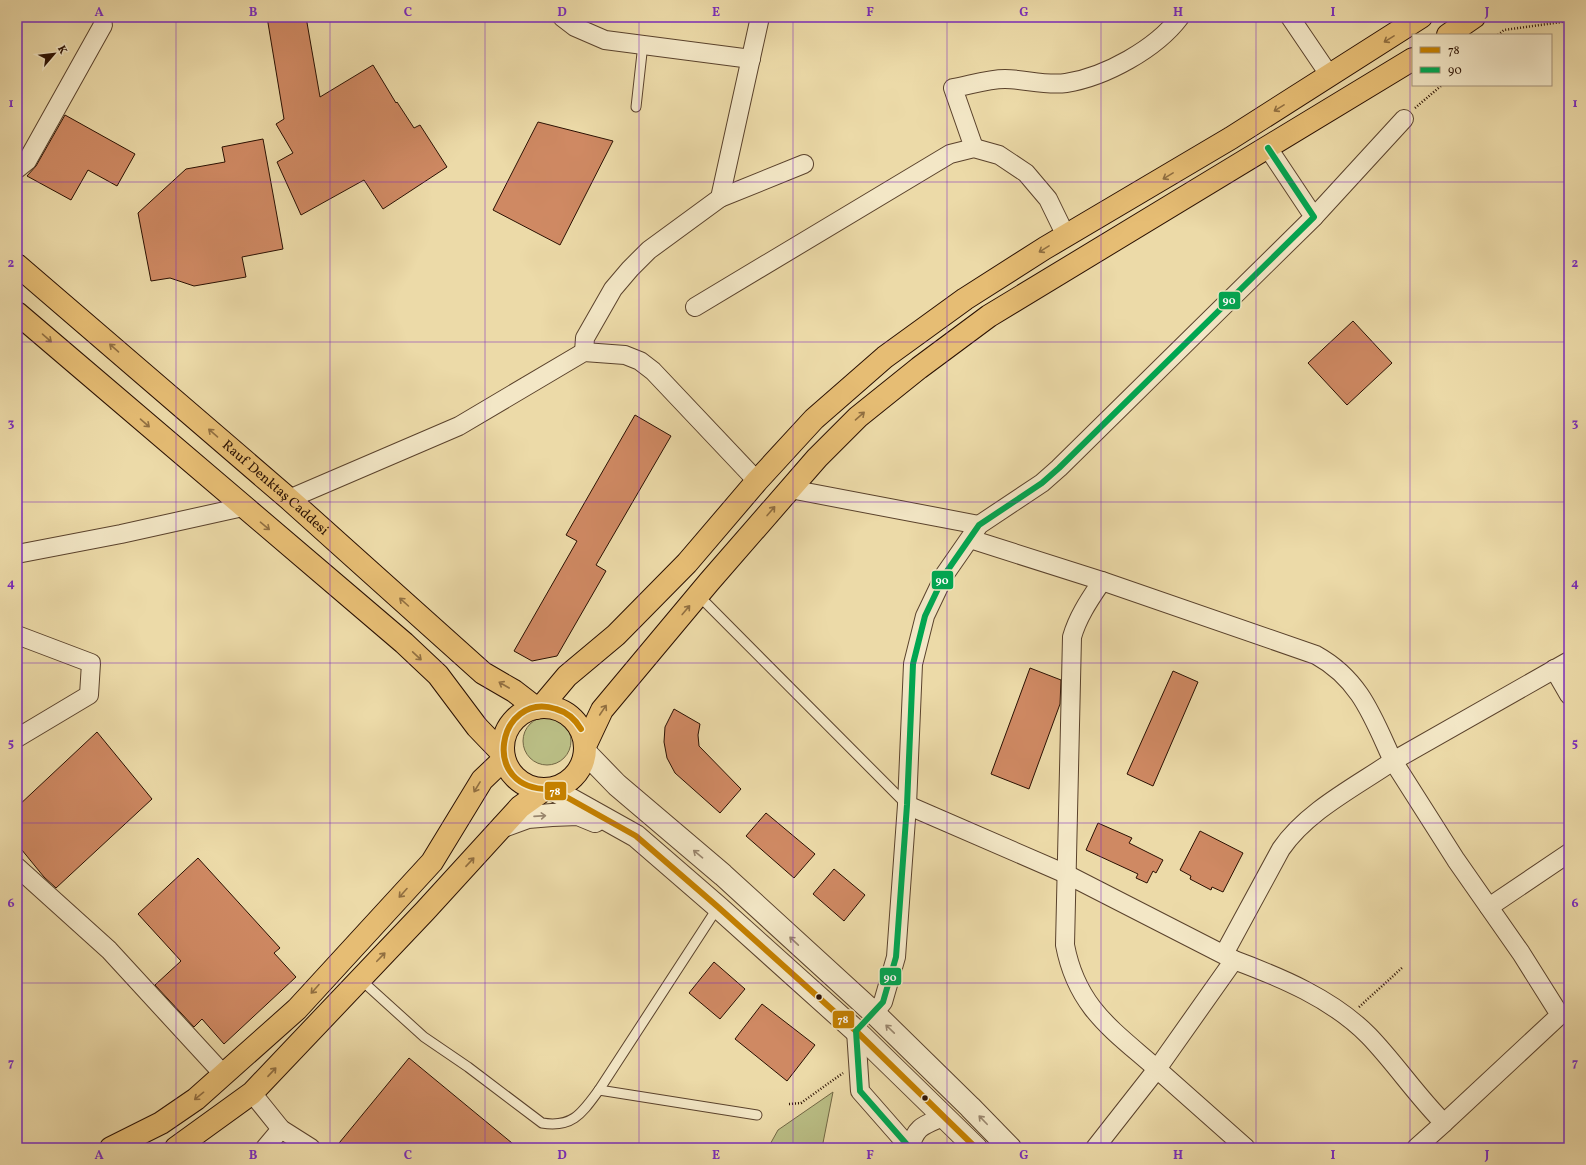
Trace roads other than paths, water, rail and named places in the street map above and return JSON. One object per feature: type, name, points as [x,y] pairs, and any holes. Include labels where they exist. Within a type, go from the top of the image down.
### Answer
[{"type":"main road","points":[[538,707],[567,676],[616,635],[687,563],[757,481],[814,419],[885,357],[965,298],[1231,138],[1421,17]]},
{"type":"main road","points":[[1449,34],[1474,17]]},
{"type":"main road","points":[[176,1148],[252,1093],[520,807],[549,789],[563,785],[573,778],[581,768],[585,748],[602,710],[817,458],[858,417],[919,368],[989,316],[1412,60]]},
{"type":"main road","name":"Rauf Denktaş Caddesi","points":[[17,265],[289,499],[483,673],[538,707]]},
{"type":"main road","points":[[17,313],[243,507],[404,642],[438,675],[477,727],[504,757]]},
{"type":"main road","points":[[549,789],[527,786],[517,780],[509,770],[502,747],[510,724],[518,715],[538,707],[551,707],[571,716],[580,729],[585,748]]},
{"type":"main road","points":[[111,1148],[161,1123],[196,1099],[297,1010],[432,862],[482,780],[504,757]]},
{"type":"street","points":[[562,17],[576,27],[604,40],[751,58]]},
{"type":"street","points":[[720,198],[760,17]]},
{"type":"street","points":[[974,148],[953,88],[1003,79],[1064,83],[1091,76],[1134,57],[1170,30],[1180,17]]},
{"type":"street","points":[[1290,17],[1330,76]]},
{"type":"street","points":[[17,169],[27,161],[103,25]]},
{"type":"street","points":[[910,1148],[860,1091],[856,1031],[883,1002],[896,957],[907,805],[913,664],[925,616],[945,574],[974,532],[1042,483],[1059,468],[1314,218],[1404,119]]},
{"type":"street","points":[[695,307],[950,154],[974,148],[998,155],[1026,173],[1048,199],[1066,236]]},
{"type":"street","points":[[1268,148],[1314,218]]},
{"type":"street","points":[[584,352],[585,338],[613,289],[649,250],[720,198],[751,184],[804,164]]},
{"type":"street","points":[[289,499],[459,426],[584,352],[625,355],[640,361],[653,371],[757,481]]},
{"type":"street","points":[[790,489],[974,532],[1102,581],[1316,655],[1328,662],[1354,685],[1364,699],[1393,761],[1456,860],[1489,907],[1564,1022],[1416,1148]]},
{"type":"street","points":[[17,554],[121,534],[243,507]]},
{"type":"street","points":[[1102,581],[1075,624],[1072,637],[1065,945],[1070,966],[1078,987],[1088,1005],[1102,1020],[1246,1148]]},
{"type":"street","points":[[17,635],[91,663],[89,695],[17,738]]},
{"type":"street","points":[[1095,1148],[1157,1070],[1229,957],[1281,849],[1292,834],[1311,817],[1393,761],[1561,665],[1569,695]]},
{"type":"street","points":[[585,748],[617,785],[723,875],[874,1013],[970,1106],[1010,1148]]},
{"type":"street","points":[[549,789],[636,836],[718,906],[856,1031],[945,1116],[976,1148]]},
{"type":"street","points":[[907,805],[1066,874],[1229,957],[1261,970],[1313,996],[1347,1017],[1368,1035],[1427,1107],[1444,1123]]},
{"type":"street","points":[[503,826],[528,817],[578,814],[636,836]]},
{"type":"street","points":[[1489,907],[1569,854]]},
{"type":"street","points":[[17,867],[109,950],[224,1075]]},
{"type":"street","points":[[252,1093],[281,1129],[311,1148]]},
{"type":"street","points":[[910,1148],[913,1136],[920,1126],[945,1116]]},
{"type":"street","points":[[265,1148],[281,1129]]},
{"type":"lane","points":[[636,107],[643,44]]},
{"type":"lane","points":[[706,603],[907,805]]},
{"type":"lane","points":[[360,979],[424,1037],[468,1067],[542,1123],[558,1124],[575,1119],[584,1111],[718,906]]},
{"type":"lane","points":[[599,1090],[757,1115]]}]
